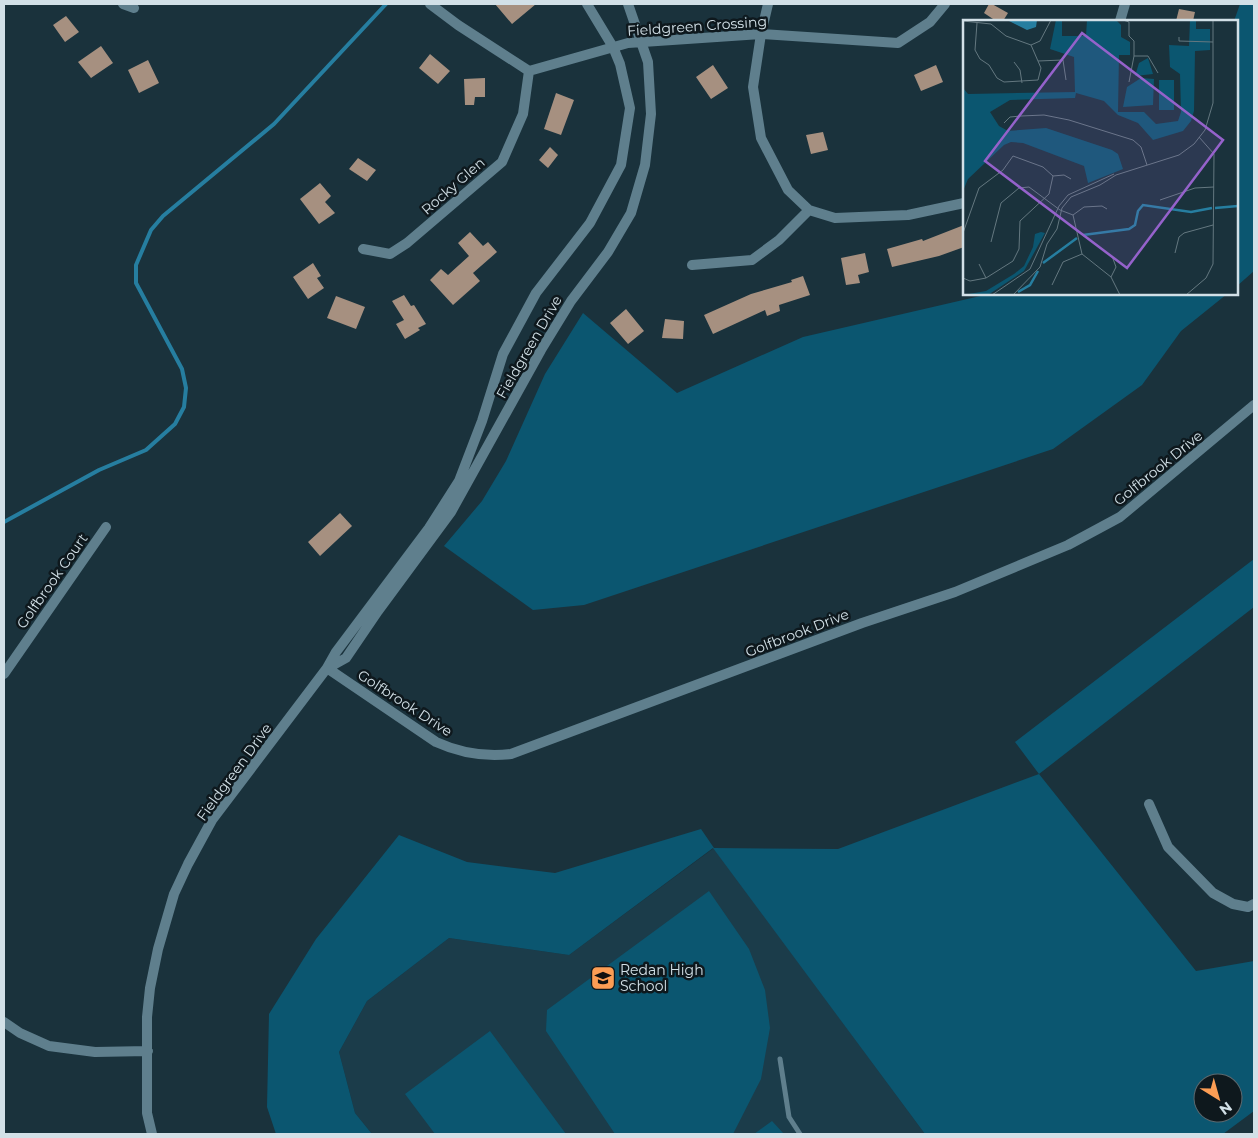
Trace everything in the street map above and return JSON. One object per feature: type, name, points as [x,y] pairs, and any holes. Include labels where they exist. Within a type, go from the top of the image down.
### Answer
[{"type":"street","points":[[123,4],[134,8]]},
{"type":"street","points":[[430,4],[473,35],[529,70]]},
{"type":"street","name":"Fieldgreen Drive","points":[[152,1134],[147,1113],[147,1016],[150,988],[168,912],[188,864],[212,820],[328,668],[336,652],[429,528],[459,481],[482,421],[503,354],[536,293],[590,223],[621,165],[630,108],[620,64],[613,47],[587,4]]},
{"type":"street","name":"Fieldgreen Drive","points":[[328,668],[346,658],[451,512],[540,350],[571,302],[608,252],[631,212],[645,165],[651,114],[648,62],[628,4]]},
{"type":"street","points":[[768,4],[761,34],[753,87],[761,138],[788,190],[809,210],[835,218],[908,215],[963,203]]},
{"type":"street","name":"Fieldgreen Crossing","points":[[529,70],[628,43],[761,34],[898,43],[930,22],[946,4]]},
{"type":"street","points":[[1120,20],[1124,4]]},
{"type":"street","name":"Rocky Glen","points":[[363,249],[390,254],[408,243],[502,162],[523,114],[529,70]]},
{"type":"street","points":[[692,265],[752,260],[779,240],[809,210]]},
{"type":"street","name":"Golfbrook Drive","points":[[328,668],[436,742],[453,750],[492,756],[511,754],[862,623],[955,592],[1068,545],[1120,517],[1254,405]]},
{"type":"street","name":"Golfbrook Court","points":[[4,674],[106,528]]},
{"type":"street","points":[[1149,804],[1168,847],[1213,892],[1232,904],[1248,907],[1254,904]]},
{"type":"street","points":[[4,1022],[20,1033],[49,1046],[95,1052],[148,1051]]},
{"type":"lane","points":[[780,1059],[789,1117],[800,1134]]},
{"type":"shaded area","points":[[1240,4],[1254,4],[1254,271],[1238,285],[1238,20],[1234,20]]},
{"type":"shaded area","points":[[985,295],[1226,295],[1181,331],[1142,385],[1053,449],[584,605],[533,610],[444,546],[482,501],[506,461],[545,374],[583,313],[677,393],[803,337]]},
{"type":"shaded area","points":[[1254,559],[1254,607],[1039,774],[1015,742]]},
{"type":"shaded area","points":[[1039,774],[1196,971],[1254,961],[1254,1111],[1243,1119],[1243,1073],[1193,1073],[1193,1123],[1238,1123],[1223,1134],[925,1134],[713,848],[569,955],[449,938],[367,1001],[339,1052],[355,1113],[372,1134],[276,1134],[267,1107],[269,1014],[316,939],[399,835],[467,862],[555,873],[701,829],[714,848],[838,849]]},
{"type":"shaded area","name":"Redan High School","points":[[714,848],[925,1134],[372,1134],[355,1113],[339,1052],[367,1001],[449,938],[569,955]]},
{"type":"shaded area","points":[[709,891],[749,949],[765,990],[770,1028],[761,1079],[733,1134],[615,1134],[546,1031],[547,1010]]},
{"type":"shaded area","points":[[490,1031],[566,1134],[435,1134],[405,1094]]},
{"type":"shaded area","points":[[772,1121],[784,1134],[754,1134]]},
{"type":"building","points":[[495,4],[536,4],[512,24]]},
{"type":"building","points":[[989,4],[992,4],[1008,13],[1004,20],[994,20],[984,13]]},
{"type":"building","points":[[1179,9],[1195,12],[1193,20],[1176,20]]},
{"type":"building","points":[[66,16],[79,32],[65,42],[53,25]]},
{"type":"building","points":[[101,46],[113,63],[91,78],[78,62]]},
{"type":"building","points":[[430,54],[450,71],[438,84],[419,68]]},
{"type":"building","points":[[148,60],[159,83],[139,93],[128,70]]},
{"type":"building","points":[[713,65],[728,88],[711,99],[696,77]]},
{"type":"building","points":[[936,65],[943,82],[921,91],[914,75]]},
{"type":"building","points":[[485,78],[485,97],[475,97],[474,105],[465,105],[464,79]]},
{"type":"building","points":[[556,93],[574,100],[561,135],[544,129]]},
{"type":"building","points":[[823,132],[828,150],[811,154],[806,135]]},
{"type":"building","points":[[550,147],[558,155],[548,168],[539,160]]},
{"type":"building","points":[[358,158],[376,170],[367,181],[349,169]]},
{"type":"building","points":[[320,183],[331,196],[325,202],[335,213],[319,224],[300,199]]},
{"type":"building","points":[[963,225],[963,247],[939,256],[892,267],[887,249],[922,239],[923,241]]},
{"type":"building","points":[[470,232],[483,246],[488,242],[497,252],[473,273],[480,281],[453,305],[430,280],[441,269],[448,275],[469,256],[458,243]]},
{"type":"building","points":[[865,253],[869,272],[858,275],[860,283],[846,285],[841,258]]},
{"type":"building","points":[[313,263],[321,276],[317,278],[324,288],[308,299],[293,277]]},
{"type":"building","points":[[803,276],[810,295],[779,305],[780,311],[767,316],[765,310],[713,334],[704,315],[751,294],[792,282],[791,280]]},
{"type":"building","points":[[404,295],[411,306],[414,305],[426,324],[405,339],[396,324],[404,320],[392,301]]},
{"type":"building","points":[[336,296],[365,307],[356,329],[327,318]]},
{"type":"building","points":[[626,309],[644,331],[628,344],[610,323]]},
{"type":"building","points":[[665,319],[684,321],[683,339],[662,338]]},
{"type":"building","points":[[340,513],[352,526],[320,556],[308,542]]},
{"type":"waterway","points":[[4,522],[99,470],[146,450],[175,424],[184,407],[186,388],[182,369],[136,283],[136,265],[151,230],[163,216],[274,124],[386,4]]},
{"type":"place","name":"Redan High School","points":[[603,978]]}]
